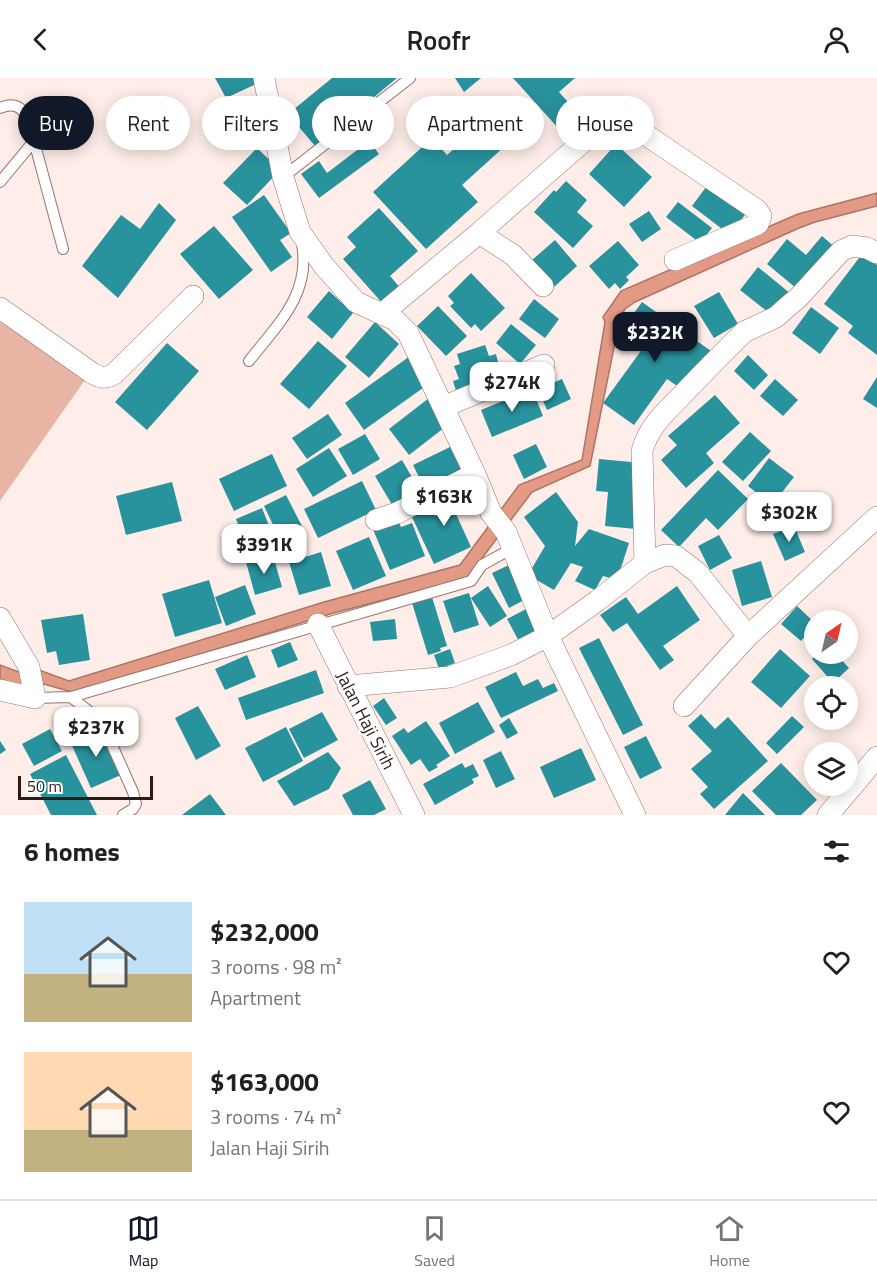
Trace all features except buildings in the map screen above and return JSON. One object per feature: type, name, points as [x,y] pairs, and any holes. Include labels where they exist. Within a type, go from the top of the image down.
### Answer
[{"type":"street","points":[[264,78],[283,177],[300,232],[324,266],[356,302],[395,320],[408,333],[475,474],[491,513],[510,540],[548,636],[635,815]]},
{"type":"street","points":[[383,313],[601,126],[613,120],[630,124],[757,210],[761,216],[758,224],[675,260]]},
{"type":"street","points":[[479,233],[513,255],[543,286]]},
{"type":"street","points":[[645,562],[642,451],[651,428],[744,332],[776,317],[799,297],[841,251],[852,246],[867,248],[877,253]]},
{"type":"street","points":[[0,308],[92,373],[107,378],[114,374],[193,296]]},
{"type":"street","points":[[443,407],[544,365]]},
{"type":"street","points":[[376,520],[398,513],[475,474]]},
{"type":"street","points":[[684,706],[748,636],[877,517]]},
{"type":"street","points":[[348,686],[450,677],[511,655],[548,636],[597,601],[645,562],[665,555],[676,556],[686,562],[709,586],[748,636]]},
{"type":"street","points":[[0,618],[29,667],[35,698],[0,690]]},
{"type":"street","name":"Jalan Haji Sirih","points":[[318,624],[414,815]]},
{"type":"street","points":[[828,815],[877,758]]},
{"type":"lane","points":[[283,177],[410,78]]},
{"type":"lane","points":[[0,108],[14,106],[18,108]]},
{"type":"lane","points":[[0,182],[27,150]]},
{"type":"lane","points":[[36,150],[63,249]]},
{"type":"lane","points":[[249,361],[293,304],[302,281],[305,259],[300,232]]},
{"type":"lane","points":[[35,698],[71,697],[471,581],[482,564],[510,540]]},
{"type":"lane","points":[[71,697],[91,712],[103,725],[133,792],[136,804],[123,815]]},
{"type":"shaded area","points":[[877,193],[877,206],[799,228],[635,302],[625,309],[620,318],[590,466],[532,492],[467,578],[330,614],[75,693],[44,684],[25,689],[0,679],[0,665],[24,674],[39,670],[69,681],[324,602],[460,565],[519,485],[582,460],[605,322],[603,317],[621,291],[798,214]]},
{"type":"shaded area","points":[[0,322],[87,377],[0,501]]}]
